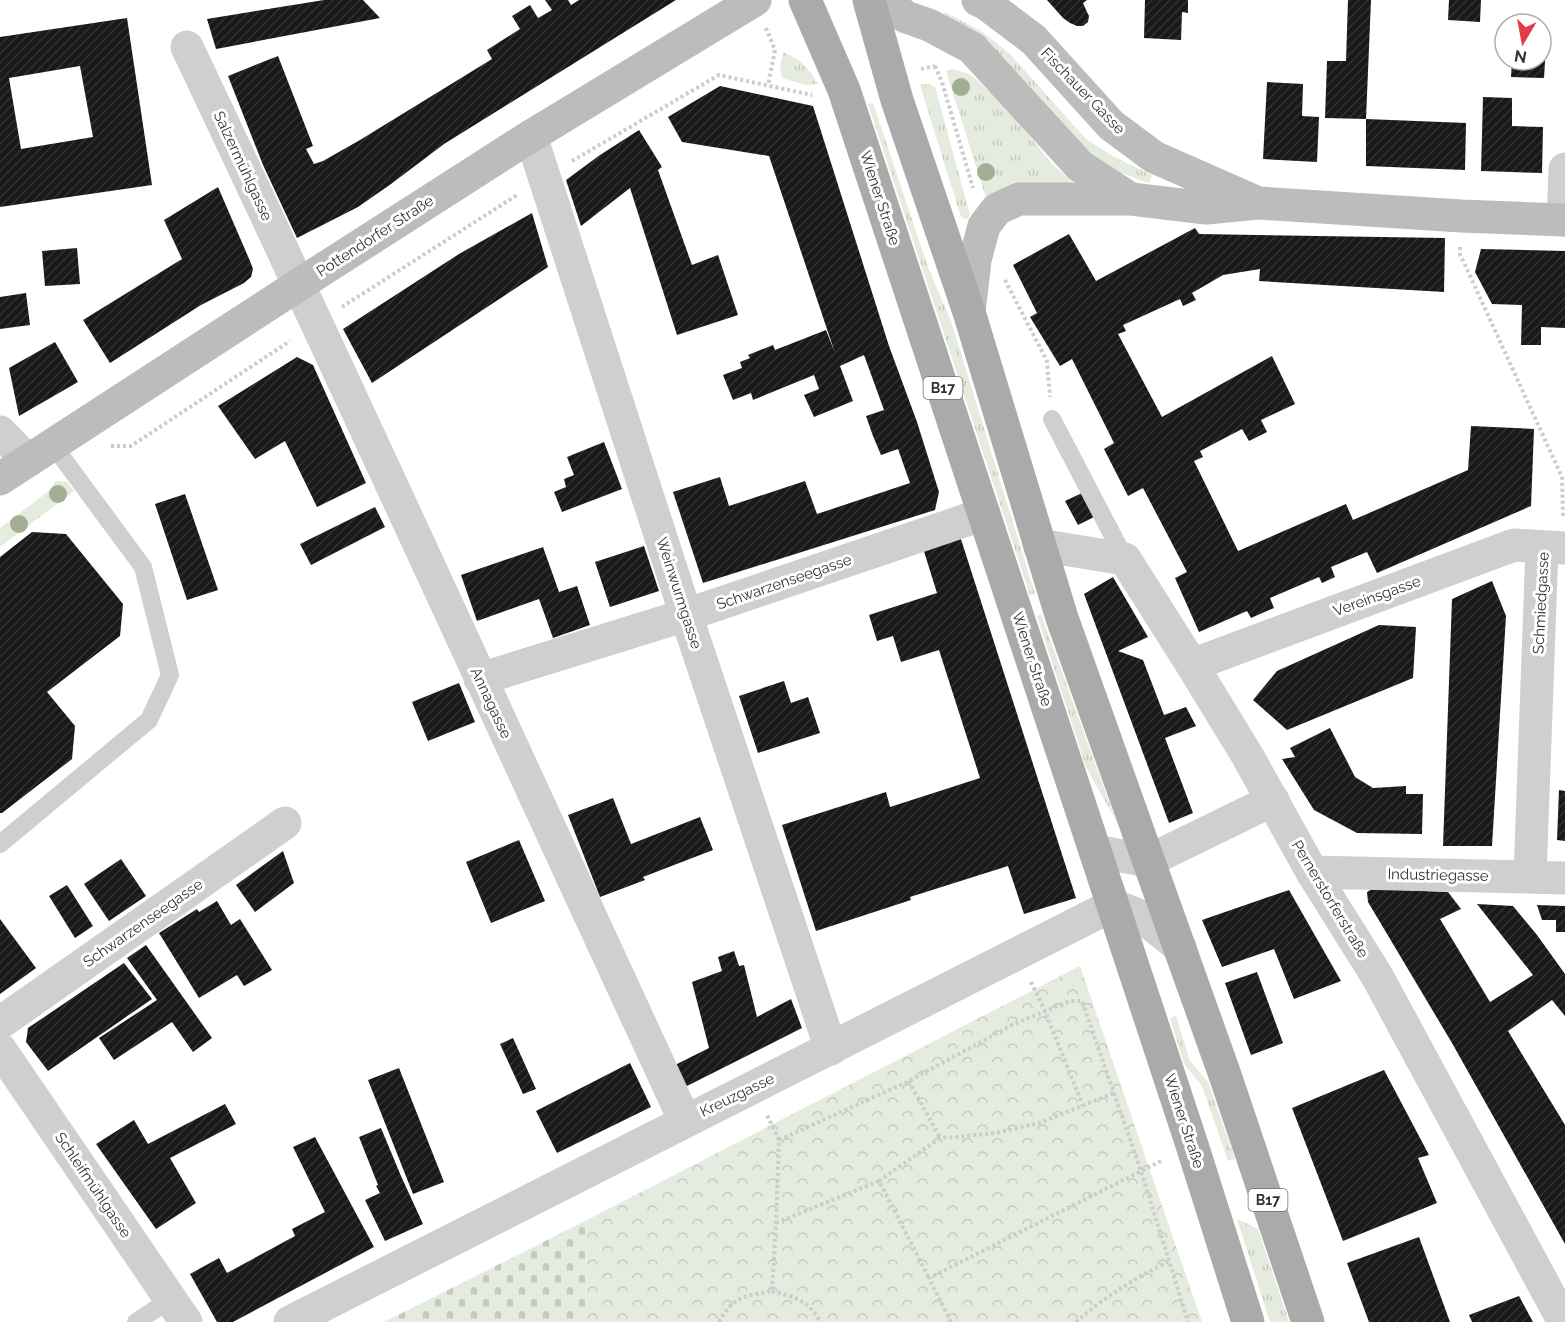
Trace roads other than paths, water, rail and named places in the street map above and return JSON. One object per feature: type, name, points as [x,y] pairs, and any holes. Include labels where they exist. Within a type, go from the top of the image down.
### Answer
[{"type":"main road","name":"Pottendorfer Straße","points":[[0,479],[531,136],[755,0]]},
{"type":"main road","name":"Wiener Straße","points":[[805,0],[844,90],[1096,851],[1248,1322]]},
{"type":"main road","name":"B17","points":[[869,0],[897,100],[969,312],[1062,618],[1180,947],[1308,1322]]},
{"type":"main road","name":"Fischauer Gasse","points":[[883,0],[906,16],[929,25],[972,48],[1080,166],[1131,199]]},
{"type":"main road","name":"Fischauer Gasse","points":[[978,0],[1034,40],[1111,125],[1154,157],[1258,203]]},
{"type":"main road","name":"Fischauer Gasse","points":[[969,312],[975,260],[984,226],[997,209],[1019,199],[1131,199],[1206,207],[1258,203],[1564,220]]},
{"type":"street","name":"Salzermühlgasse","points":[[187,47],[300,284]]},
{"type":"street","name":"Weinwurmgasse","points":[[531,136],[686,615],[831,1049]]},
{"type":"street","points":[[1564,220],[1565,169]]},
{"type":"street","name":"Annagasse","points":[[300,284],[685,1121]]},
{"type":"street","points":[[0,432],[41,453]]},
{"type":"street","name":"Schwarzenseegasse","points":[[480,679],[686,615],[984,514]]},
{"type":"street","points":[[1039,545],[1125,559]]},
{"type":"street","name":"Vereinsgasse","points":[[1192,665],[1514,545],[1554,547]]},
{"type":"street","name":"Schmiedgasse","points":[[1530,877],[1554,547]]},
{"type":"street","name":"Pernerstorferstraße","points":[[1125,559],[1247,755],[1312,872],[1377,976],[1560,1306]]},
{"type":"street","points":[[1096,851],[1148,861],[1273,800]]},
{"type":"street","name":"Schwarzenseegasse","points":[[0,1023],[285,823]]},
{"type":"street","name":"Industriegasse","points":[[1312,872],[1565,878]]},
{"type":"street","points":[[1113,905],[1141,916],[1180,947]]},
{"type":"street","name":"Kreuzgasse","points":[[290,1322],[1113,905]]},
{"type":"street","name":"Schleifmühlgasse","points":[[0,1049],[179,1310]]},
{"type":"lane","points":[[1052,419],[1125,559]]},
{"type":"lane","points":[[0,844],[149,720],[170,675],[142,567],[41,453]]},
{"type":"lane","points":[[136,1322],[179,1310]]}]
